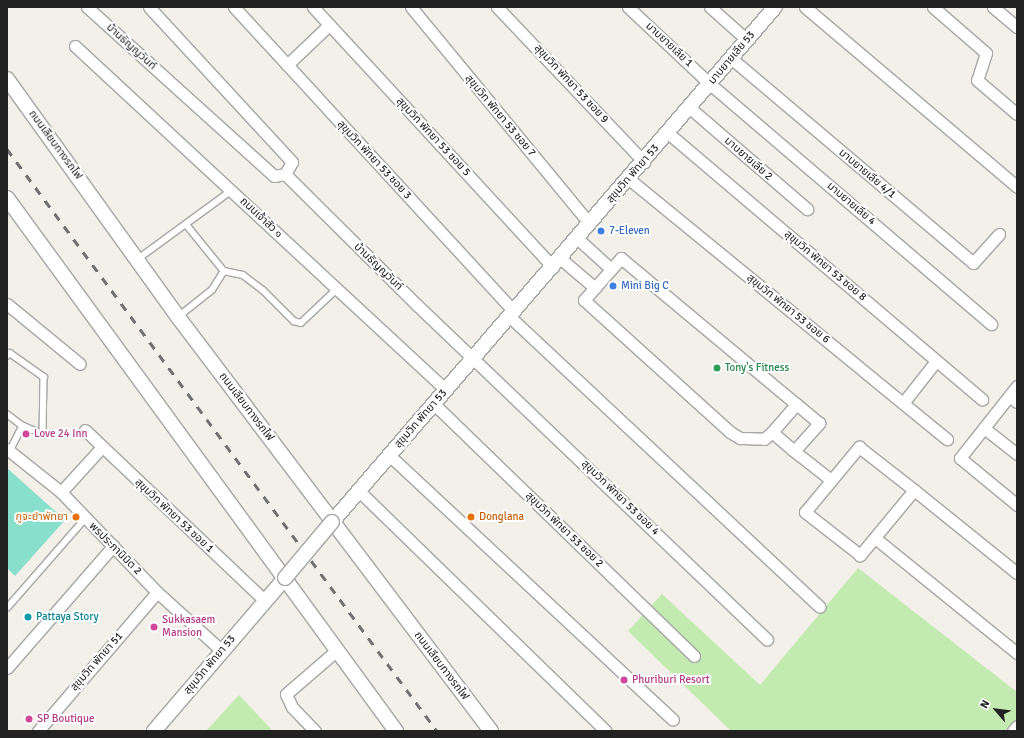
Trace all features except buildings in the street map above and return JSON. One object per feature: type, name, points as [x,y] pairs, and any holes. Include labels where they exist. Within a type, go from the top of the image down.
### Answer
[{"type":"street","name":"บ้านธัญญวันท์","points":[[87,7],[274,176],[285,174],[474,358]]},
{"type":"street","points":[[149,7],[292,162],[285,174]]},
{"type":"street","name":"สุขุมวิท พัทยา 53 ซอย 3","points":[[234,7],[512,314],[820,607]]},
{"type":"street","name":"สุขุมวิท พัทยา 53 ซอย 5","points":[[312,7],[556,262],[595,288]]},
{"type":"street","name":"สุขุมวิท พัทยา 53 ซอย 7","points":[[411,7],[590,224]]},
{"type":"street","name":"สุขุมวิท พัทยา 53 ซอย 9","points":[[497,7],[644,162]]},
{"type":"street","name":"มาบยายเลีย 1","points":[[628,7],[710,84]]},
{"type":"street","points":[[710,7],[747,40]]},
{"type":"street","name":"มาบยายเลีย 53","points":[[690,108],[775,7]]},
{"type":"street","points":[[805,7],[1017,187]]},
{"type":"street","points":[[932,7],[986,53],[977,80],[1017,114]]},
{"type":"street","points":[[993,7],[1017,27]]},
{"type":"street","points":[[287,65],[329,25]]},
{"type":"street","name":"ถนนเจ้าสัว ๑","points":[[75,46],[446,390]]},
{"type":"street","name":"มาบยายเลีย 4/1","points":[[732,59],[973,263],[999,234]]},
{"type":"street","name":"ถนนเลียบทางรถไฟ","points":[[7,79],[138,259],[178,317],[491,731]]},
{"type":"street","name":"มาบยายเลีย 4","points":[[710,84],[991,324]]},
{"type":"street","name":"สุขุมวิท พัทยา 53","points":[[156,730],[358,491],[690,108]]},
{"type":"street","name":"มาบยายเลีย 2","points":[[690,108],[807,209]]},
{"type":"street","name":"สุขุมวิท พัทยา 53 ซอย 8","points":[[668,133],[982,399]]},
{"type":"street","name":"สุขุมวิท พัทยา 53 ซอย 6","points":[[629,178],[947,439]]},
{"type":"street","points":[[7,198],[396,731]]},
{"type":"street","points":[[577,238],[611,269]]},
{"type":"street","points":[[794,451],[819,423],[620,258],[584,300],[730,432],[740,438],[752,440],[764,439],[796,404]]},
{"type":"street","points":[[7,304],[80,364]]},
{"type":"street","name":"สุขุมวิท พัทยา 53 ซอย 4","points":[[474,358],[767,639]]},
{"type":"street","points":[[903,402],[936,361]]},
{"type":"street","points":[[1017,386],[1013,399],[984,428],[960,458],[1017,505]]},
{"type":"street","name":"สุขุมวิท พัทยา 53 ซอย 2","points":[[434,404],[694,656]]},
{"type":"street","points":[[984,428],[1017,454]]},
{"type":"street","name":"สุขุมวิท พัทยา 53 ซอย 1","points":[[85,430],[264,601]]},
{"type":"street","points":[[772,432],[831,480]]},
{"type":"street","points":[[61,492],[102,447]]},
{"type":"street","points":[[914,490],[860,555],[805,512],[859,447],[914,490],[1017,573]]},
{"type":"street","name":"พรประภานิมิต 2","points":[[9,450],[61,492],[85,519],[157,592],[222,651]]},
{"type":"street","points":[[389,455],[673,720]]},
{"type":"street","points":[[358,491],[606,731]]},
{"type":"street","points":[[875,538],[1017,653]]},
{"type":"street","points":[[7,668],[113,546]]},
{"type":"street","name":"สุขุมวิท พัทยา 51","points":[[38,731],[157,592]]},
{"type":"street","points":[[315,731],[292,707],[286,694],[337,650]]},
{"type":"street","points":[[1013,731],[1017,726]]},
{"type":"lane","points":[[138,259],[231,191]]},
{"type":"lane","points":[[186,224],[224,271],[243,275],[263,290],[294,321],[301,323],[337,289]]},
{"type":"lane","points":[[178,317],[212,290],[224,271]]},
{"type":"lane","points":[[7,356],[10,353],[44,377],[43,435],[23,426],[7,414]]},
{"type":"lane","points":[[9,450],[23,426]]},
{"type":"lane","points":[[7,608],[85,519]]},
{"type":"green space","points":[[7,468],[65,520],[15,576],[7,568]]},
{"type":"green space","points":[[858,568],[1017,692],[1017,718],[1005,731],[731,731],[628,631],[662,594],[760,685]]},
{"type":"green space","points":[[239,695],[273,731],[206,731]]},
{"type":"railway","points":[[7,149],[437,731]]},
{"type":"place","name":"7-Eleven","points":[[601,231]]},
{"type":"place","name":"Mini Big C","points":[[613,286]]},
{"type":"place","name":"Tony's Fitness","points":[[717,368]]},
{"type":"place","name":"Love 24 Inn","points":[[26,434]]},
{"type":"place","name":"กูจะยำพัทยา","points":[[76,517]]},
{"type":"place","name":"Donglana","points":[[471,517]]},
{"type":"place","name":"Pattaya Story","points":[[28,617]]},
{"type":"place","name":"Sukkasaem Mansion","points":[[154,627]]},
{"type":"place","name":"Phuriburi Resort","points":[[624,680]]},
{"type":"place","name":"SP Boutique","points":[[29,719]]}]
